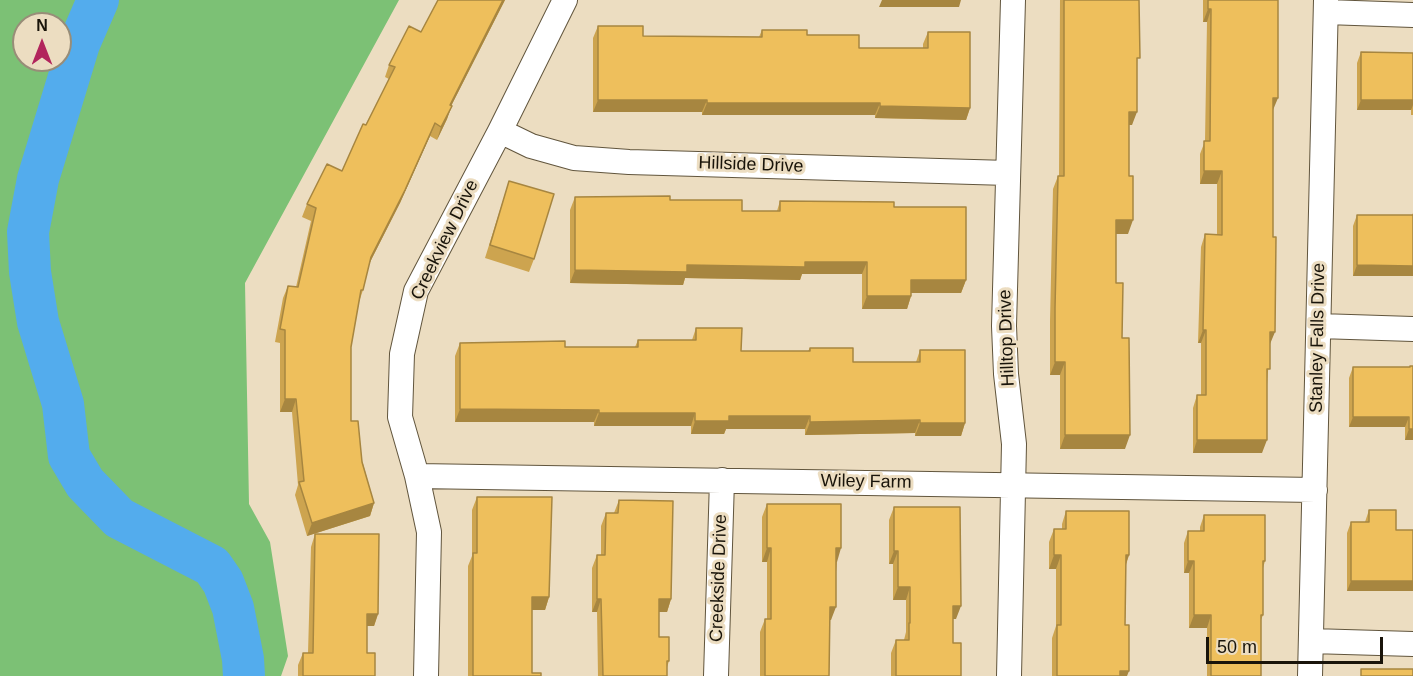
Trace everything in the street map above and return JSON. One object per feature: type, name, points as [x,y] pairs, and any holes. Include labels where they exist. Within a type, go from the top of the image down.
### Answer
[{"type":"street","name":"Creekview Drive","points":[[426,676],[429,532],[417,476],[400,417],[402,354],[416,291],[500,131],[565,0]]},
{"type":"street","name":"Hilltop Drive","points":[[1009,676],[1014,444],[1006,374],[1004,326],[1013,0]]},
{"type":"street","points":[[1326,6],[1413,15]]},
{"type":"street","name":"Stanley Falls Drive","points":[[1310,676],[1326,6]]},
{"type":"street","name":"Hillside Drive","points":[[500,131],[531,146],[574,158],[1008,173]]},
{"type":"street","points":[[1319,326],[1413,329]]},
{"type":"street","name":"Wiley Farm","points":[[417,476],[1315,490]]},
{"type":"street","name":"Creekside Drive","points":[[716,676],[722,480]]},
{"type":"street","points":[[1311,641],[1413,644]]},
{"type":"green space","points":[[0,0],[399,0],[245,283],[249,504],[270,542],[288,656],[281,676],[0,676]]},
{"type":"building","points":[[438,0],[503,0],[441,127],[435,123],[405,190],[371,257],[363,290],[361,290],[351,347],[351,421],[358,421],[362,462],[374,503],[312,523],[299,482],[304,481],[296,399],[285,399],[285,330],[280,329],[288,286],[298,287],[316,208],[307,204],[327,164],[342,171],[363,124],[366,125],[395,67],[389,65],[409,26],[421,32]]},
{"type":"building","points":[[1064,0],[1139,0],[1140,58],[1137,58],[1137,112],[1129,112],[1129,176],[1133,176],[1133,220],[1116,220],[1116,283],[1123,283],[1122,338],[1129,338],[1130,435],[1065,435],[1065,362],[1055,362],[1058,176],[1064,176]]},
{"type":"building","points":[[1208,0],[1278,0],[1278,98],[1273,98],[1273,237],[1276,237],[1275,332],[1270,332],[1270,369],[1267,369],[1267,440],[1197,440],[1197,395],[1206,395],[1206,330],[1203,330],[1205,234],[1222,235],[1222,171],[1204,171],[1204,141],[1210,141],[1211,9],[1208,9]]},
{"type":"building","points":[[598,26],[643,26],[643,36],[762,37],[762,30],[807,30],[807,35],[859,35],[859,48],[928,48],[928,32],[970,32],[970,108],[880,106],[880,103],[707,103],[707,100],[598,100]]},
{"type":"building","points":[[1361,52],[1413,53],[1413,100],[1361,100]]},
{"type":"building","points":[[509,181],[554,194],[534,259],[490,245]]},
{"type":"building","points":[[670,196],[670,200],[742,200],[742,211],[780,211],[780,201],[894,202],[894,207],[966,207],[966,280],[911,280],[911,296],[867,296],[867,262],[805,262],[805,267],[687,265],[687,272],[575,270],[575,197]]},
{"type":"building","points":[[1357,215],[1413,215],[1413,266],[1357,265]]},
{"type":"building","points":[[696,328],[742,328],[741,351],[810,351],[810,348],[853,348],[853,362],[920,362],[920,350],[965,350],[965,423],[920,423],[920,420],[810,422],[810,416],[729,416],[729,421],[695,421],[695,413],[460,409],[460,343],[565,341],[565,347],[638,347],[638,340],[696,340]]},
{"type":"building","points":[[1413,366],[1413,429],[1409,429],[1409,417],[1353,417],[1353,367]]},
{"type":"building","points":[[477,497],[552,497],[549,597],[532,597],[532,673],[541,673],[541,676],[473,676],[473,553],[477,553]]},
{"type":"building","points":[[619,500],[673,501],[671,599],[659,599],[659,637],[669,637],[667,676],[603,676],[601,599],[597,599],[597,555],[605,555],[606,513],[618,513]]},
{"type":"building","points":[[767,504],[841,504],[841,548],[836,548],[836,607],[830,607],[829,676],[765,676],[765,619],[771,619],[771,548],[767,548]]},
{"type":"building","points":[[894,507],[960,507],[961,606],[953,606],[953,643],[961,643],[961,676],[896,676],[896,640],[909,640],[910,587],[898,587],[898,551],[894,551]]},
{"type":"building","points":[[1369,510],[1396,510],[1396,530],[1413,530],[1413,581],[1351,581],[1351,522],[1369,522]]},
{"type":"building","points":[[1066,511],[1129,511],[1125,625],[1129,625],[1129,671],[1120,671],[1120,676],[1057,676],[1057,625],[1061,625],[1061,555],[1054,555],[1054,529],[1066,529]]},
{"type":"building","points":[[1204,515],[1265,515],[1261,676],[1211,676],[1211,615],[1194,615],[1194,561],[1188,561],[1188,531],[1204,531]]},
{"type":"building","points":[[315,534],[379,534],[378,614],[367,614],[367,653],[375,653],[375,676],[303,676],[303,653],[313,653]]},
{"type":"building","points":[[1361,669],[1413,669],[1413,676],[1361,676]]},
{"type":"waterway","points":[[98,0],[79,44],[38,179],[28,232],[30,272],[38,322],[63,404],[69,456],[85,483],[119,518],[212,566],[223,582],[233,608],[244,676]]}]
